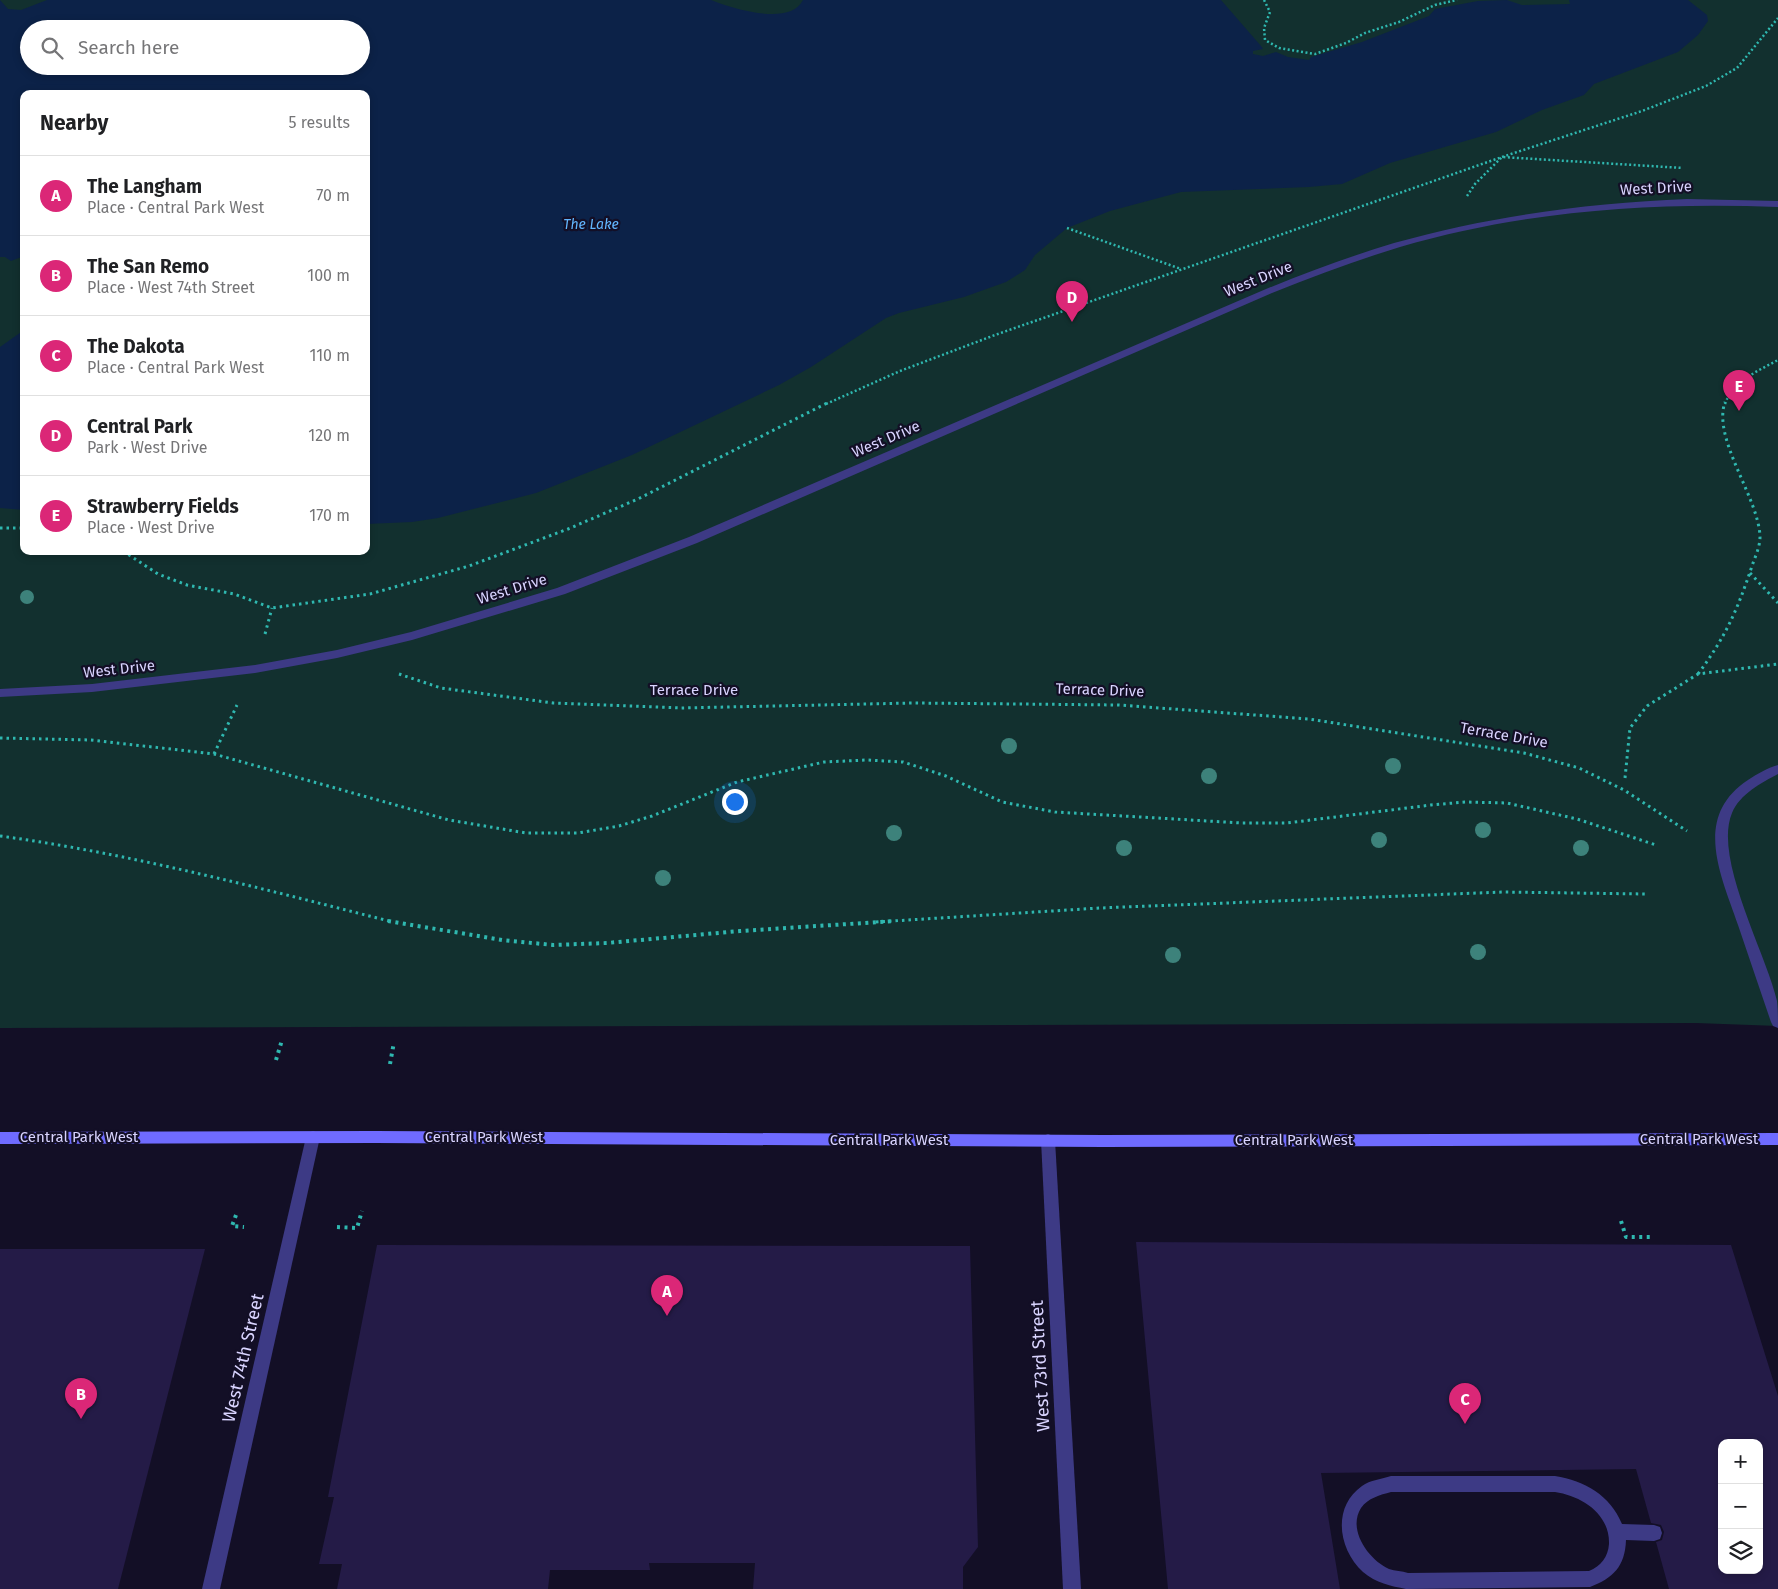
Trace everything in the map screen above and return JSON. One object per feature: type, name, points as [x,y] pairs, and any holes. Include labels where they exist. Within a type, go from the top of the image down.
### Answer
[{"type":"main road","name":"Central Park West","points":[[0,1138],[1778,1139]]},
{"type":"street","name":"West Drive","points":[[0,693],[92,688],[255,669],[337,654],[412,636],[561,591],[626,568],[693,540],[1269,291],[1330,267],[1416,240],[1512,219],[1597,208],[1695,202],[1778,204]]},
{"type":"street","points":[[1778,769],[1747,785],[1733,798],[1720,830],[1721,857],[1778,1022]]},
{"type":"street","name":"West 74th Street","points":[[211,1589],[313,1137]]},
{"type":"street","name":"West 73rd Street","points":[[1048,1140],[1072,1589]]},
{"type":"street","points":[[1555,1484],[1578,1489],[1594,1499],[1610,1516],[1616,1532],[1618,1546],[1614,1559],[1602,1574],[1590,1579],[1403,1580],[1383,1576],[1368,1566],[1352,1544],[1348,1528],[1349,1518],[1355,1504],[1363,1494],[1378,1486],[1555,1484]]},
{"type":"street","points":[[1616,1532],[1654,1533]]},
{"type":"path","points":[[1264,0],[1270,12],[1264,28],[1265,40],[1279,48],[1309,54],[1325,52],[1365,33],[1399,22],[1435,5],[1458,0]]},
{"type":"path","points":[[129,555],[158,574],[186,585],[234,594],[272,608],[370,594],[469,566],[568,529],[638,499],[784,424],[900,371],[1181,269],[1502,157],[1642,111],[1706,86],[1737,68],[1778,18]]},
{"type":"path","points":[[1502,157],[1689,169]]},
{"type":"path","points":[[1067,228],[1181,269]]},
{"type":"path","points":[[1625,778],[1630,728],[1647,706],[1698,674],[1721,641],[1750,573],[1760,537],[1754,514],[1728,441],[1723,408],[1727,396],[1738,384],[1778,360]]},
{"type":"path","points":[[0,528],[20,528]]},
{"type":"path","points":[[1750,573],[1778,603]]},
{"type":"path","points":[[263,640],[272,608]]},
{"type":"path","points":[[1698,674],[1778,664]]},
{"type":"path","name":"Terrace Drive","points":[[394,672],[441,688],[553,703],[681,708],[913,702],[1119,705],[1309,719],[1524,753],[1579,768],[1608,781],[1649,805],[1721,857]]},
{"type":"path","points":[[214,754],[239,702]]},
{"type":"path","points":[[0,738],[91,740],[214,754],[449,820],[526,833],[578,833],[619,826],[652,816],[737,782],[824,762],[867,760],[903,762],[946,776],[1002,802],[1055,812],[1242,823],[1287,823],[1465,802],[1507,804],[1577,820],[1656,845]]},
{"type":"path","points":[[0,836],[68,845],[206,874],[399,924],[502,940],[553,945],[607,943],[740,931],[1100,908],[1503,892],[1646,894]]},
{"type":"path","points":[[276,1060],[282,1040]]},
{"type":"path","points":[[390,1064],[394,1042]]},
{"type":"path","points":[[337,1228],[357,1228],[362,1211]]},
{"type":"path","points":[[236,1215],[232,1226],[244,1227]]},
{"type":"path","points":[[1621,1221],[1626,1237],[1650,1237]]},
{"type":"green space","points":[[0,0],[1778,0],[1778,1026],[1696,1023],[0,1028]]},
{"type":"water","name":"The Lake","points":[[0,0],[8,9],[21,10],[47,0],[711,0],[745,11],[773,14],[786,13],[796,8],[803,0],[1221,0],[1263,49],[1253,51],[1253,54],[1263,56],[1276,52],[1288,57],[1309,60],[1311,57],[1362,42],[1429,16],[1435,9],[1478,1],[1507,0],[1522,5],[1570,4],[1569,0],[1688,0],[1707,15],[1708,21],[1698,35],[1678,52],[1594,84],[1584,95],[1542,110],[1496,132],[1390,163],[1342,184],[1181,192],[1110,211],[1067,228],[1035,255],[1025,270],[1006,282],[964,297],[886,318],[811,367],[779,385],[632,455],[536,493],[438,518],[412,522],[370,524],[370,90],[20,90],[20,258],[11,261],[5,257],[0,257]]},
{"type":"water","points":[[20,333],[20,510],[0,508],[0,347]]},
{"type":"building","points":[[1136,1242],[1731,1245],[1778,1396],[1778,1589],[1669,1589],[1656,1542],[1662,1540],[1664,1532],[1661,1525],[1651,1523],[1636,1469],[1321,1473],[1340,1589],[1168,1589]]},
{"type":"building","points":[[377,1245],[970,1246],[978,1547],[963,1567],[963,1589],[753,1589],[755,1563],[649,1563],[650,1570],[550,1570],[548,1589],[337,1589],[342,1564],[319,1564],[334,1497],[328,1497]]},
{"type":"building","points":[[0,1249],[205,1249],[118,1589],[0,1589]]},
{"type":"place","name":"Central Park","points":[[1072,322]]},
{"type":"place","name":"Strawberry Fields","points":[[1739,411]]},
{"type":"place","name":"The Langham","points":[[667,1316]]},
{"type":"place","name":"The San Remo","points":[[81,1419]]},
{"type":"place","name":"The Dakota","points":[[1465,1424]]}]
